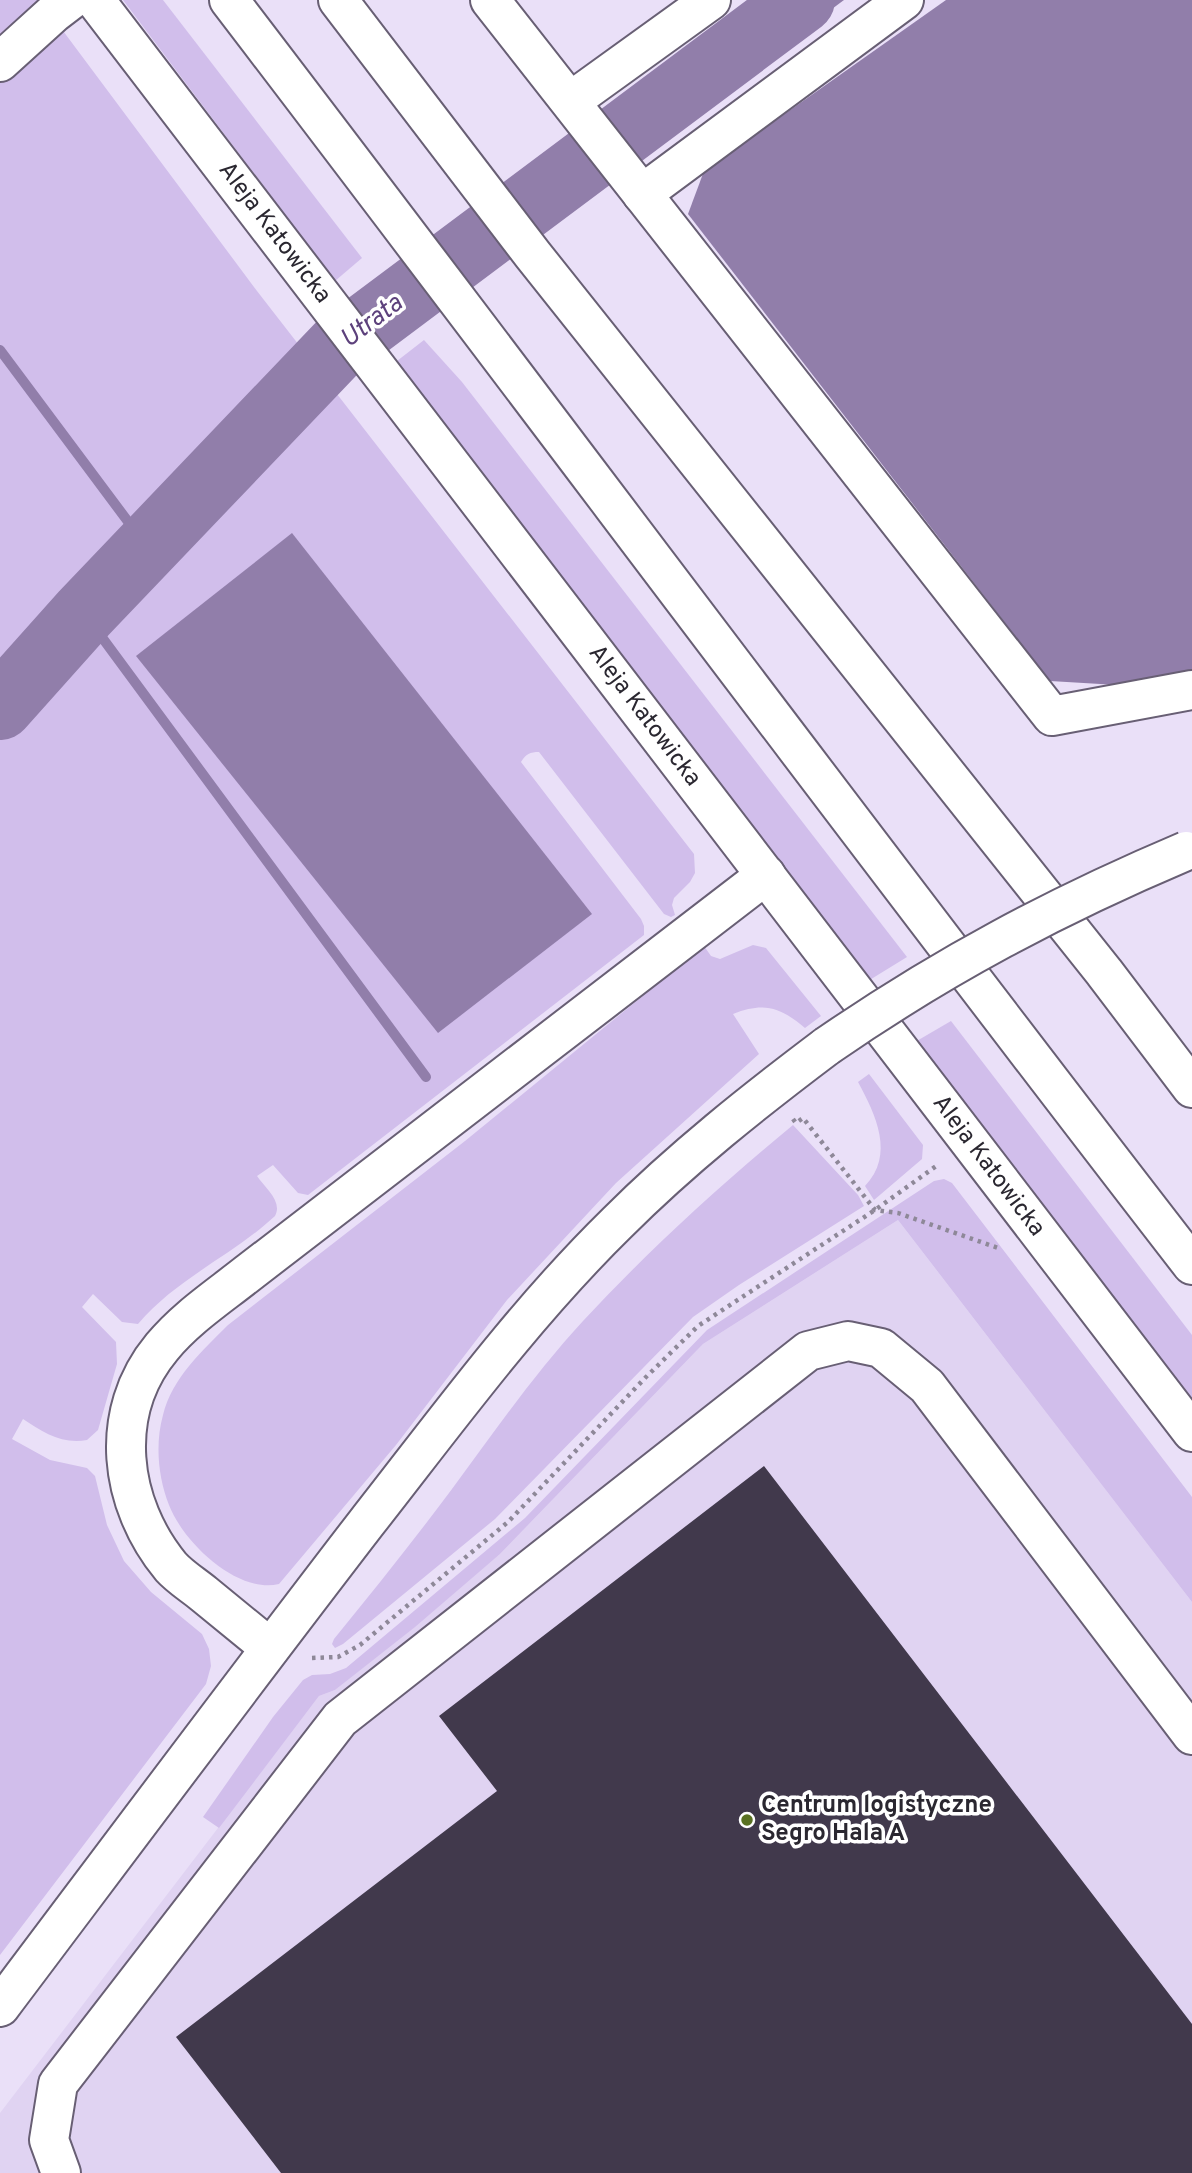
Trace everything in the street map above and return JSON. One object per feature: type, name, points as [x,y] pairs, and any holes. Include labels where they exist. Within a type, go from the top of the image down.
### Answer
[{"type":"main road","points":[[0,62],[71,0]]},
{"type":"main road","name":"Aleja Katowicka","points":[[95,0],[1192,1432]]},
{"type":"main road","points":[[229,0],[982,994],[1192,1265]]},
{"type":"main road","points":[[338,0],[533,255],[1104,972],[1192,1088]]},
{"type":"main road","points":[[490,0],[1052,716],[1192,690]]},
{"type":"main road","points":[[571,101],[711,0]]},
{"type":"main road","points":[[642,194],[904,0]]},
{"type":"main road","points":[[0,2007],[270,1647],[487,1368],[616,1223],[713,1135],[827,1046],[887,1005],[1056,908],[1189,850]]},
{"type":"main road","points":[[270,1647],[174,1570],[152,1542],[137,1513],[127,1479],[129,1418],[141,1381],[161,1348],[191,1318],[247,1274],[766,876]]},
{"type":"main road","points":[[61,2173],[49,2140],[58,2084],[340,1718],[808,1351],[848,1341],[881,1348],[927,1386],[1192,1735]]},
{"type":"path","points":[[806,1121],[875,1210],[898,1213],[1011,1252]]},
{"type":"path","points":[[312,1647],[304,1658],[338,1657],[360,1645],[508,1521],[698,1326],[875,1210],[948,1157]]},
{"type":"shaded area","points":[[0,0],[40,0],[257,291],[694,854],[695,873],[674,898],[672,905],[675,915],[671,917],[664,914],[539,752],[527,755],[521,762],[641,919],[644,935],[308,1195],[298,1193],[273,1165],[257,1176],[275,1200],[275,1216],[170,1293],[138,1324],[122,1322],[93,1294],[82,1307],[116,1342],[117,1364],[98,1430],[87,1440],[70,1441],[45,1433],[23,1419],[12,1439],[50,1460],[87,1468],[95,1476],[107,1525],[124,1561],[151,1592],[202,1634],[209,1649],[211,1666],[206,1684],[0,1955]]},
{"type":"shaded area","points":[[123,0],[163,0],[362,258],[335,281]]},
{"type":"shaded area","points":[[767,0],[844,0],[712,98],[626,152],[610,129],[690,59]]},
{"type":"shaded area","points":[[946,0],[1192,0],[1192,674],[1134,686],[1050,681],[688,214],[704,171]]},
{"type":"shaded area","points":[[424,340],[462,382],[907,957],[868,981],[397,361]]},
{"type":"shaded area","points":[[292,533],[592,914],[438,1033],[136,656]]},
{"type":"shaded area","points":[[753,945],[766,948],[821,1016],[805,1028],[788,1015],[771,1009],[754,1008],[733,1014],[759,1054],[616,1183],[507,1300],[396,1445],[279,1584],[263,1585],[246,1581],[213,1562],[186,1534],[176,1519],[165,1494],[159,1460],[159,1437],[167,1402],[181,1377],[199,1355],[228,1325],[465,1141],[704,946],[711,956],[720,959]]},
{"type":"shaded area","points":[[951,1021],[1192,1335],[1192,1401],[915,1042]]},
{"type":"shaded area","points":[[869,1074],[923,1145],[922,1159],[874,1200],[865,1186],[879,1161],[880,1135],[858,1082]]},
{"type":"shaded area","points":[[793,1125],[858,1195],[864,1206],[693,1317],[495,1519],[335,1648],[332,1644],[334,1639],[409,1546],[515,1403],[565,1341],[658,1244]]},
{"type":"shaded area","points":[[944,1179],[952,1183],[1192,1497],[1192,1602],[898,1220],[703,1344],[500,1554],[415,1627],[335,1690],[319,1696],[219,1828],[203,1817],[273,1717],[303,1680],[312,1675],[330,1674],[346,1668],[525,1518],[707,1330],[934,1181]]},
{"type":"shaded area","points":[[898,1220],[1192,1602],[1192,2173],[0,2173],[0,2113],[319,1696],[335,1690],[500,1554],[703,1344]]},
{"type":"building","name":"Centrum logistyczne Segro Hala A","points":[[764,1466],[1192,2024],[1192,2173],[281,2173],[176,2037],[497,1791],[439,1716]]},
{"type":"waterway","name":"Utrata","points":[[0,707],[84,613],[338,347],[802,0]]},
{"type":"waterway","points":[[0,350],[147,547]]},
{"type":"waterway","points":[[84,613],[426,1077]]},
{"type":"place","name":"Centrum logistyczne Segro Hala A","points":[[747,1820]]}]
